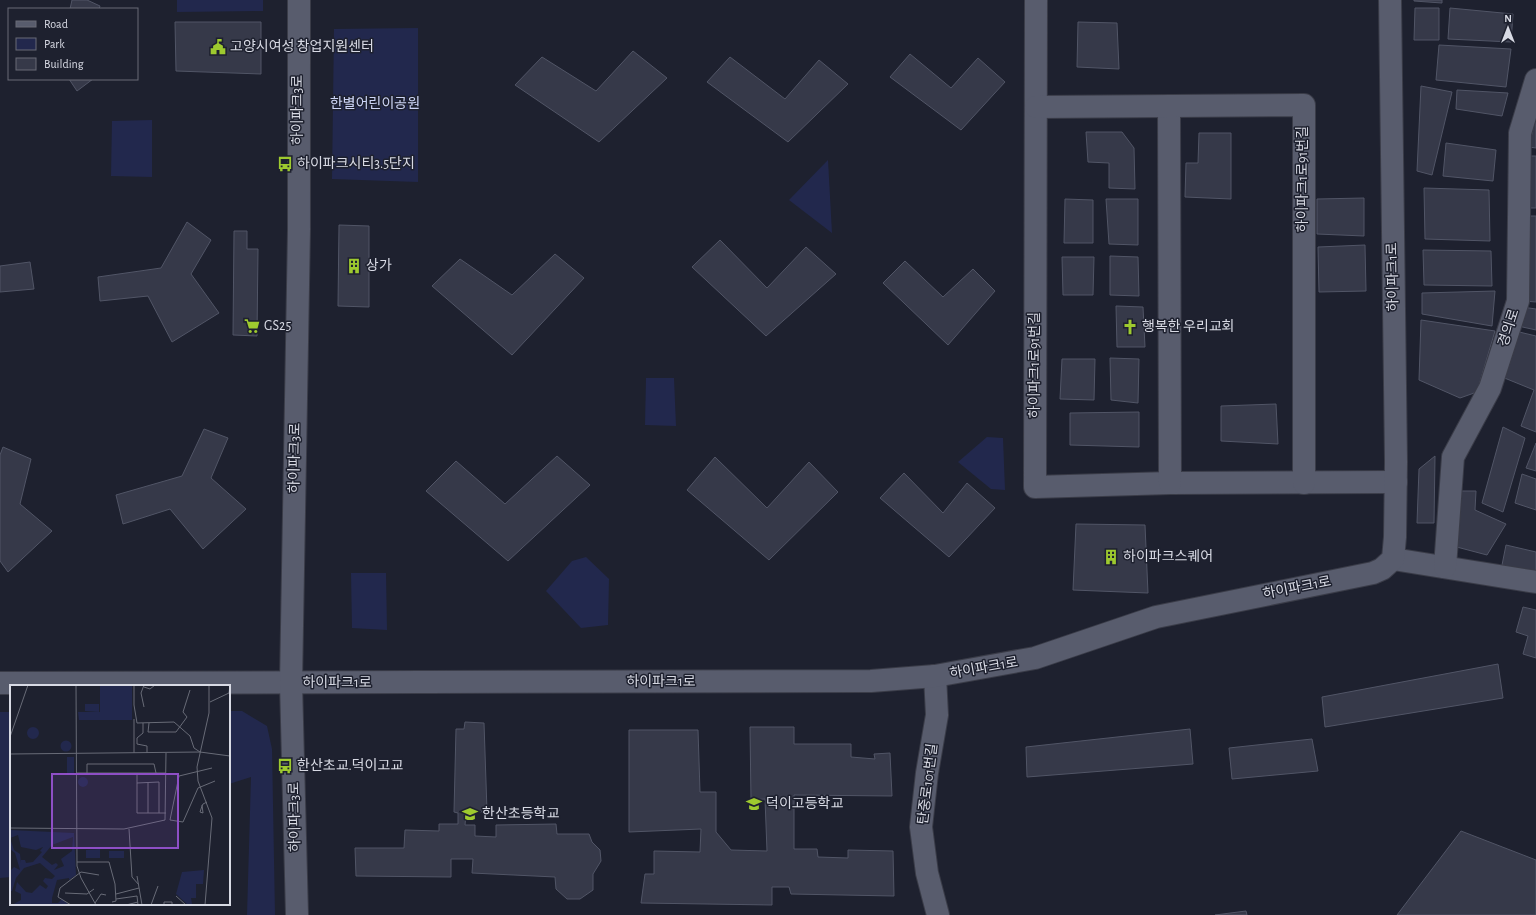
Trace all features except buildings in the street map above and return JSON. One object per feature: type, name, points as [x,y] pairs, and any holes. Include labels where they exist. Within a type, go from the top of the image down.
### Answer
[{"type":"street","name":"하이파크3로","points":[[297,915],[291,683],[299,229],[299,0]]},
{"type":"street","name":"하이파크1로91번길","points":[[1036,0],[1035,487],[1170,483],[1396,482]]},
{"type":"street","name":"하이파크1로","points":[[0,683],[863,681],[935,676],[1035,658],[1156,617],[1382,570],[1393,559],[1396,482],[1390,0]]},
{"type":"street","name":"경의로","points":[[1445,567],[1452,457],[1490,388],[1518,302],[1520,133],[1536,80]]},
{"type":"street","name":"하이파크1로91번길","points":[[1036,107],[1304,105],[1304,483]]},
{"type":"street","points":[[1169,106],[1170,483]]},
{"type":"street","points":[[1393,559],[1536,582]]},
{"type":"street","name":"탄중로101번길","points":[[935,676],[937,714],[927,773],[921,827],[927,873],[938,915]]},
{"type":"green space","points":[[177,0],[263,0],[263,11],[177,12]]},
{"type":"green space","name":"한별어린이공원","points":[[418,28],[418,182],[332,179],[334,29]]},
{"type":"green space","points":[[152,120],[152,177],[111,176],[112,121]]},
{"type":"green space","points":[[828,160],[832,233],[789,200]]},
{"type":"green space","points":[[646,378],[674,378],[676,426],[645,425]]},
{"type":"green space","points":[[987,437],[1003,438],[1005,490],[991,489],[958,462]]},
{"type":"green space","points":[[586,557],[609,579],[608,625],[581,628],[546,591],[572,561]]},
{"type":"green space","points":[[351,573],[386,573],[387,630],[352,628]]},
{"type":"green space","points":[[230,711],[242,711],[267,726],[272,749],[275,915],[247,915],[251,777],[230,784]]},
{"type":"green space","points":[[0,712],[10,712],[10,877],[0,878]]},
{"type":"place","name":"고양시여성 창업지원센터","points":[[218,47]]},
{"type":"place","name":"하이파크시티3.5단지","points":[[285,164]]},
{"type":"place","name":"상가","points":[[354,266]]},
{"type":"place","name":"GS25","points":[[252,326]]},
{"type":"place","name":"행복한 우리교회","points":[[1130,327]]},
{"type":"place","name":"하이파크스퀘어","points":[[1111,557]]},
{"type":"place","name":"한산초교.덕이고교","points":[[285,766]]},
{"type":"place","name":"덕이고등학교","points":[[754,804]]},
{"type":"place","name":"한산초등학교","points":[[470,814]]}]
